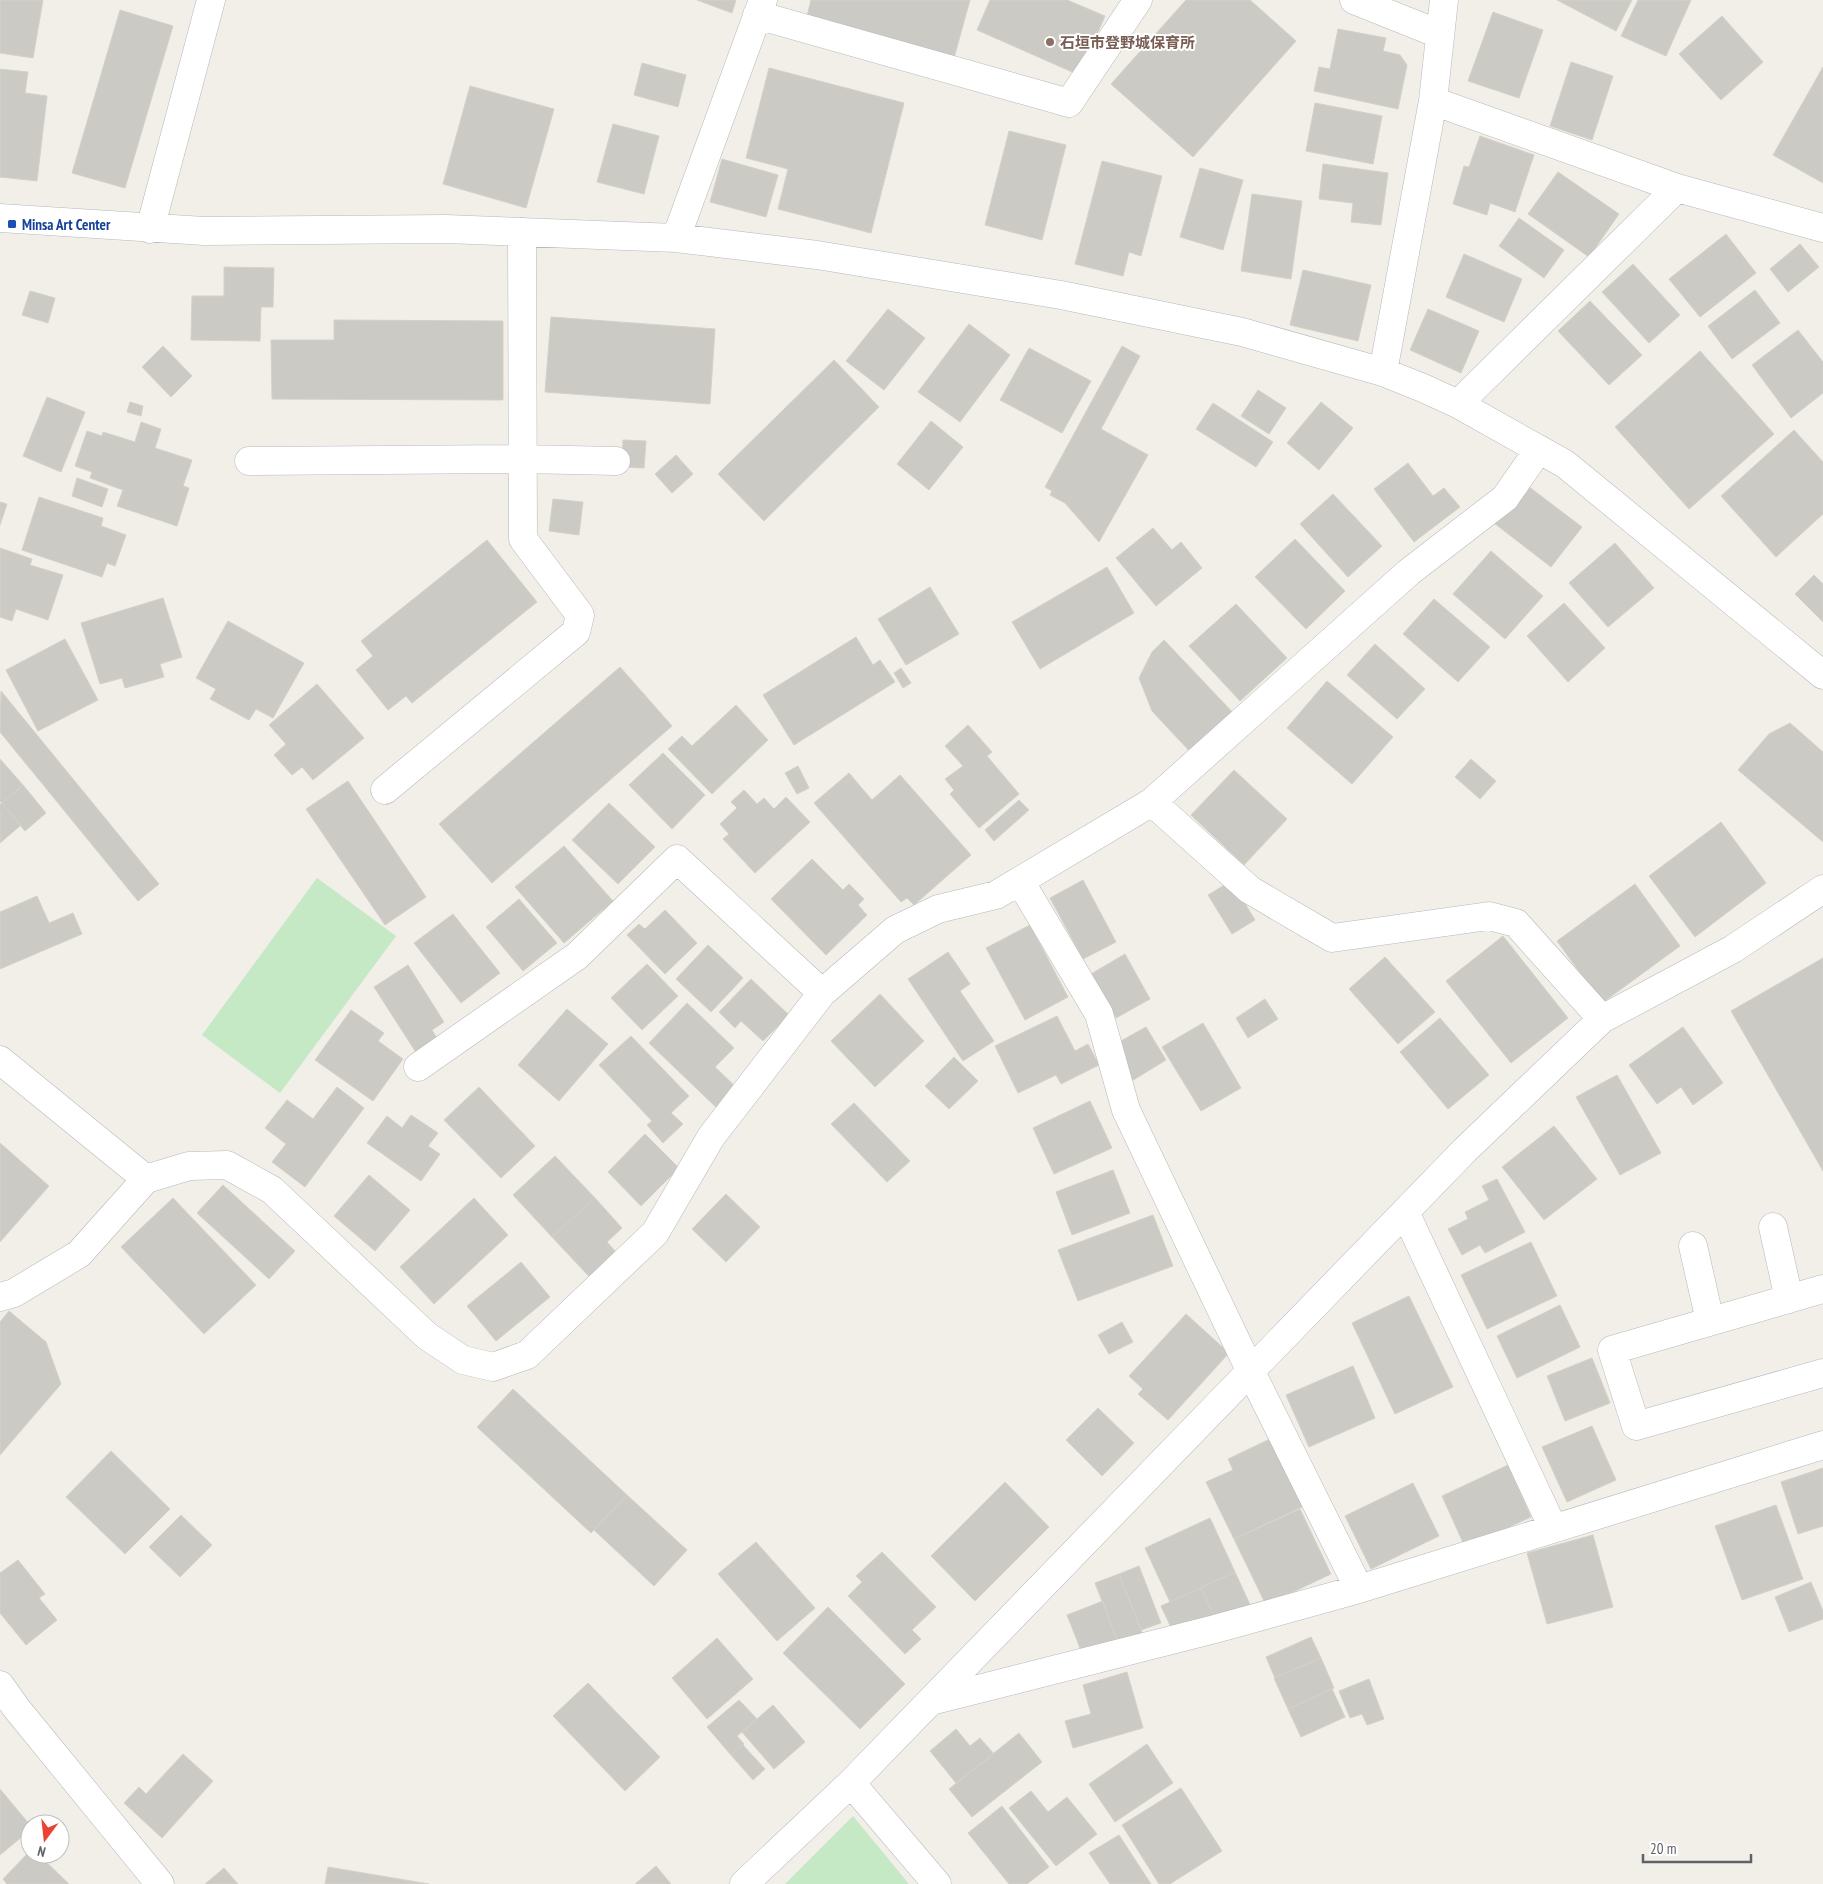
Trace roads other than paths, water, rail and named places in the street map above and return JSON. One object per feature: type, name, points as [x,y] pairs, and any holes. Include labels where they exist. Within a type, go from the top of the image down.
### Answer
[{"type":"street","points":[[150,229],[211,0]]},
{"type":"street","points":[[676,238],[760,8],[1069,103],[1138,0]]},
{"type":"street","points":[[1354,0],[1439,34]]},
{"type":"street","points":[[1384,372],[1433,101],[1444,0]]},
{"type":"street","points":[[1433,101],[1677,188],[1823,228]]},
{"type":"street","points":[[1458,404],[1677,188]]},
{"type":"street","points":[[0,218],[204,231],[446,230],[676,238],[817,255],[1061,295],[1242,332],[1384,372],[1458,404],[1539,449],[1564,464],[1823,676]]},
{"type":"street","points":[[385,790],[576,632],[580,615],[523,539],[522,232]]},
{"type":"street","points":[[0,1296],[14,1293],[79,1254],[146,1179],[189,1166],[227,1165],[272,1190],[427,1336],[463,1360],[492,1366],[527,1355],[655,1233],[712,1137],[822,993],[895,930],[938,909],[996,895],[1152,802],[1409,572],[1505,498],[1539,449]]},
{"type":"street","points":[[249,462],[523,459],[616,461]]},
{"type":"street","points":[[1152,802],[1250,890],[1332,938],[1488,916],[1516,923],[1602,1019]]},
{"type":"street","points":[[418,1067],[577,956],[677,859],[822,993]]},
{"type":"street","points":[[1020,882],[1099,1014],[1126,1110],[1251,1372],[1359,1589]]},
{"type":"street","points":[[744,1884],[851,1783],[1465,1150],[1602,1019],[1732,949],[1823,889]]},
{"type":"street","points":[[0,1060],[146,1179]]},
{"type":"street","points":[[1405,1212],[1553,1528]]},
{"type":"street","points":[[1773,1227],[1789,1298]]},
{"type":"street","points":[[1694,1246],[1710,1322]]},
{"type":"street","points":[[1823,1289],[1612,1350],[1636,1426],[1823,1373]]},
{"type":"street","points":[[931,1701],[1215,1629],[1359,1589],[1823,1445]]},
{"type":"street","points":[[0,1685],[17,1709],[160,1884]]},
{"type":"street","points":[[851,1783],[937,1884]]},
{"type":"place","name":"石垣市登野城保育所","points":[[1050,42]]},
{"type":"place","name":"Minsa Art Center","points":[[12,224]]}]
